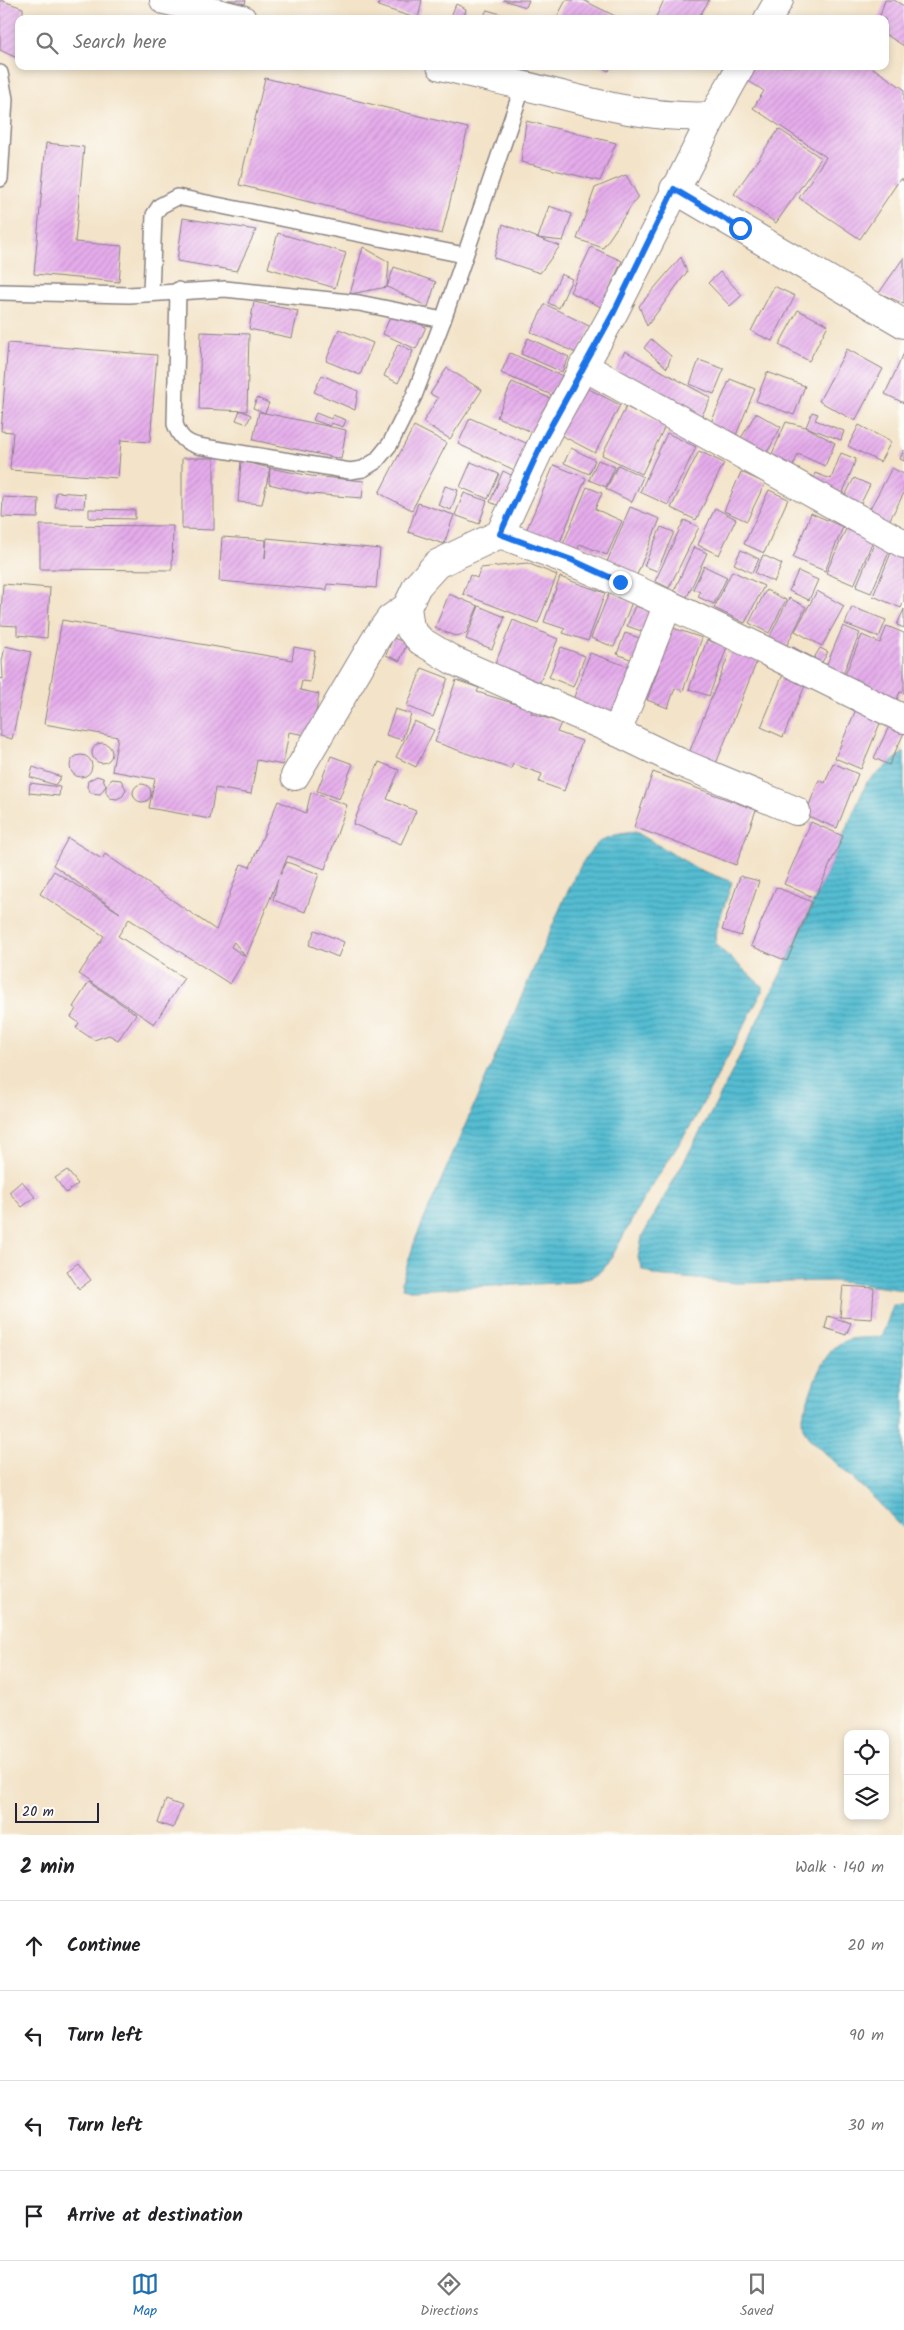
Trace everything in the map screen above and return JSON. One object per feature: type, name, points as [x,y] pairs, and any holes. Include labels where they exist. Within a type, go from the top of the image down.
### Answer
[{"type":"street","points":[[164,0],[226,15]]},
{"type":"street","points":[[770,15],[779,0]]},
{"type":"street","points":[[457,70],[609,107],[659,115],[713,116]]},
{"type":"street","points":[[295,776],[377,637],[390,619],[407,607],[417,586],[437,564],[500,534],[546,435],[614,312],[674,189],[739,70]]},
{"type":"street","points":[[674,189],[904,324]]},
{"type":"street","points":[[583,366],[904,544]]},
{"type":"street","points":[[500,534],[572,560],[668,604],[904,719]]},
{"type":"street","points":[[617,732],[668,604]]},
{"type":"street","points":[[407,607],[410,629],[421,641],[454,661],[617,732],[679,762],[796,812]]},
{"type":"lane","points":[[0,73],[5,99],[0,179]]},
{"type":"lane","points":[[178,290],[175,424],[179,436],[188,443],[198,446],[350,471],[363,469],[376,461],[390,444],[414,396],[443,320],[523,86]]},
{"type":"lane","points":[[151,293],[154,215],[160,206],[178,197],[464,255]]},
{"type":"lane","points":[[0,292],[151,293],[178,290],[225,289],[331,299],[443,320]]},
{"type":"water","points":[[904,752],[904,1290],[833,1281],[736,1283],[655,1275],[642,1269],[638,1258],[642,1237],[718,1100],[787,961],[867,782]]},
{"type":"water","points":[[636,832],[698,869],[732,882],[715,934],[716,945],[762,986],[762,992],[693,1122],[641,1203],[608,1264],[596,1275],[576,1282],[410,1290],[403,1288],[402,1282],[415,1240],[575,876],[583,861],[602,840],[616,835]]},
{"type":"water","points":[[893,1305],[904,1305],[904,1529],[876,1500],[808,1437],[803,1427],[802,1419],[817,1374],[830,1353],[847,1340],[882,1337]]},
{"type":"building","points":[[0,0],[23,8],[23,15],[15,15],[15,57],[0,50]]},
{"type":"building","points":[[228,0],[246,0],[245,4]]},
{"type":"building","points":[[380,0],[422,0],[419,15],[406,15],[378,6]]},
{"type":"building","points":[[503,0],[529,0],[526,7]]},
{"type":"building","points":[[566,0],[583,0],[613,15],[558,15]]},
{"type":"building","points":[[664,0],[709,0],[700,15],[657,15]]},
{"type":"building","points":[[885,0],[894,0],[904,6],[904,46],[889,37],[889,15],[880,15]]},
{"type":"building","points":[[456,4],[466,9],[465,15],[452,15]]},
{"type":"building","points":[[487,10],[504,15],[484,15]]},
{"type":"building","points":[[749,70],[876,70],[904,89],[904,181],[900,179],[860,239],[799,198],[826,157],[753,108],[764,91],[744,78]]},
{"type":"building","points":[[265,78],[468,128],[442,234],[239,185]]},
{"type":"building","points":[[526,121],[616,143],[600,181],[521,162]]},
{"type":"building","points":[[779,129],[821,158],[776,223],[734,194]]},
{"type":"building","points":[[46,143],[84,147],[75,242],[122,246],[119,282],[34,274]]},
{"type":"building","points":[[626,175],[638,196],[603,248],[577,239],[595,188]]},
{"type":"building","points":[[549,206],[572,214],[563,241],[538,238]]},
{"type":"building","points":[[183,218],[256,230],[237,271],[177,261]]},
{"type":"building","points":[[503,224],[560,246],[540,273],[494,258]]},
{"type":"building","points":[[278,233],[346,253],[335,288],[268,268]]},
{"type":"building","points":[[363,247],[389,262],[387,287],[350,294]]},
{"type":"building","points":[[591,247],[622,261],[601,307],[570,292]]},
{"type":"building","points":[[681,257],[687,272],[647,326],[639,306]]},
{"type":"building","points":[[904,257],[904,304],[879,293]]},
{"type":"building","points":[[394,267],[436,282],[428,307],[387,287]]},
{"type":"building","points":[[720,272],[742,295],[730,306],[708,283]]},
{"type":"building","points":[[561,274],[572,279],[559,308],[548,303]]},
{"type":"building","points":[[774,286],[795,296],[772,341],[751,331]]},
{"type":"building","points":[[254,302],[298,311],[292,338],[249,329]]},
{"type":"building","points":[[545,304],[591,327],[578,354],[531,332]]},
{"type":"building","points":[[798,310],[828,325],[809,361],[779,345]]},
{"type":"building","points":[[392,312],[426,327],[416,349],[383,334]]},
{"type":"building","points":[[339,329],[373,343],[360,375],[326,361]]},
{"type":"building","points":[[201,332],[249,334],[247,411],[199,409]]},
{"type":"building","points":[[528,338],[569,357],[562,372],[521,354]]},
{"type":"building","points":[[651,339],[671,356],[667,368],[644,348]]},
{"type":"building","points":[[8,343],[157,355],[150,442],[121,440],[118,478],[10,470],[13,432],[1,431]]},
{"type":"building","points":[[398,344],[413,351],[398,383],[384,376]]},
{"type":"building","points":[[847,349],[883,369],[855,421],[819,401]]},
{"type":"building","points":[[625,351],[711,398],[701,417],[615,370]]},
{"type":"building","points":[[510,353],[563,376],[554,396],[501,373]]},
{"type":"building","points":[[904,353],[904,403],[885,394]]},
{"type":"building","points":[[699,360],[724,369],[714,394],[690,384]]},
{"type":"building","points":[[447,368],[482,390],[450,439],[423,422],[438,398],[430,394]]},
{"type":"building","points":[[767,372],[805,386],[794,415],[756,401]]},
{"type":"building","points":[[322,375],[358,391],[355,410],[314,392]]},
{"type":"building","points":[[730,379],[755,389],[732,445],[706,434]]},
{"type":"building","points":[[512,382],[554,400],[539,435],[497,417]]},
{"type":"building","points":[[583,386],[620,405],[595,453],[559,434]]},
{"type":"building","points":[[257,398],[269,403],[265,413],[253,408]]},
{"type":"building","points":[[626,407],[665,426],[642,474],[602,455]]},
{"type":"building","points":[[240,410],[251,415],[247,424],[236,420]]},
{"type":"building","points":[[259,412],[346,430],[341,459],[253,440]]},
{"type":"building","points":[[812,412],[818,414],[815,420],[844,431],[841,440],[806,427]]},
{"type":"building","points":[[316,413],[331,419],[333,415],[346,420],[343,427],[331,423],[330,426],[313,420]]},
{"type":"building","points":[[756,413],[781,427],[764,458],[738,443]]},
{"type":"building","points":[[470,418],[535,447],[523,474],[458,444]]},
{"type":"building","points":[[786,422],[806,427],[835,443],[825,466],[798,454],[790,473],[768,463]]},
{"type":"building","points":[[859,425],[891,442],[880,462],[848,446]]},
{"type":"building","points":[[414,426],[447,443],[412,510],[379,493]]},
{"type":"building","points":[[667,433],[696,447],[668,505],[640,492]]},
{"type":"building","points":[[571,448],[595,460],[589,474],[564,463]]},
{"type":"building","points":[[904,450],[904,461],[900,459]]},
{"type":"building","points":[[699,451],[724,463],[696,520],[671,508]]},
{"type":"building","points":[[841,453],[856,459],[842,495],[812,483],[815,473],[831,479]]},
{"type":"building","points":[[182,458],[214,458],[214,530],[182,529]]},
{"type":"building","points":[[598,460],[615,467],[606,487],[589,480]]},
{"type":"building","points":[[241,461],[270,468],[262,504],[238,502]]},
{"type":"building","points":[[471,462],[499,474],[488,499],[460,487]]},
{"type":"building","points":[[554,465],[586,478],[558,547],[525,533]]},
{"type":"building","points":[[618,465],[643,477],[632,502],[606,489]]},
{"type":"building","points":[[270,468],[311,476],[364,481],[362,498],[310,494],[269,484]]},
{"type":"building","points":[[892,468],[904,474],[904,493],[887,525],[867,514]]},
{"type":"building","points":[[503,471],[521,480],[508,510],[490,502]]},
{"type":"building","points":[[741,472],[765,483],[747,521],[724,511]]},
{"type":"building","points":[[854,478],[870,485],[855,515],[839,508]]},
{"type":"building","points":[[445,486],[458,490],[451,510],[438,505]]},
{"type":"building","points":[[587,487],[602,493],[595,509],[622,521],[607,555],[580,544],[575,555],[561,549]]},
{"type":"building","points":[[769,490],[788,499],[764,553],[744,544]]},
{"type":"building","points":[[56,492],[85,494],[84,508],[55,507]]},
{"type":"building","points":[[464,493],[487,501],[479,524],[455,515]]},
{"type":"building","points":[[3,497],[39,499],[38,518],[2,517]]},
{"type":"building","points":[[418,503],[454,515],[444,544],[408,532]]},
{"type":"building","points":[[630,507],[660,519],[636,577],[606,564]]},
{"type":"building","points":[[715,508],[736,519],[719,555],[698,545]]},
{"type":"building","points":[[89,509],[135,510],[135,519],[89,518]]},
{"type":"building","points":[[811,513],[843,527],[825,571],[793,558]]},
{"type":"building","points":[[684,520],[699,527],[669,588],[655,581]]},
{"type":"building","points":[[40,525],[173,526],[172,570],[40,569]]},
{"type":"building","points":[[661,527],[674,532],[657,571],[644,566]]},
{"type":"building","points":[[846,529],[873,541],[854,585],[826,573]]},
{"type":"building","points":[[222,537],[266,540],[265,558],[267,538],[380,549],[376,588],[327,584],[327,590],[219,581]]},
{"type":"building","points":[[874,544],[890,550],[871,593],[856,587]]},
{"type":"building","points":[[694,547],[707,553],[687,597],[674,591]]},
{"type":"building","points":[[741,550],[759,559],[752,573],[734,564]]},
{"type":"building","points":[[891,553],[904,558],[904,601],[901,608],[873,596]]},
{"type":"building","points":[[763,555],[782,564],[774,582],[755,573]]},
{"type":"building","points":[[527,563],[557,575],[538,623],[463,594],[470,575],[477,578],[481,568]]},
{"type":"building","points":[[704,566],[727,577],[714,604],[698,597],[700,592],[693,589]]},
{"type":"building","points":[[732,571],[764,586],[745,623],[714,608]]},
{"type":"building","points":[[798,571],[818,580],[809,600],[789,591]]},
{"type":"building","points":[[560,577],[605,593],[588,641],[563,633],[565,629],[544,622]]},
{"type":"building","points":[[3,584],[50,588],[47,638],[17,635],[17,626],[0,625]]},
{"type":"building","points":[[766,590],[786,600],[769,633],[749,623]]},
{"type":"building","points":[[817,591],[844,606],[822,646],[795,631]]},
{"type":"building","points":[[609,593],[632,602],[614,647],[591,638]]},
{"type":"building","points":[[449,594],[478,606],[466,634],[455,636],[435,628]]},
{"type":"building","points":[[789,598],[806,607],[786,647],[769,638]]},
{"type":"building","points":[[479,606],[505,617],[492,649],[466,639]]},
{"type":"building","points":[[635,606],[654,613],[647,633],[627,626]]},
{"type":"building","points":[[852,607],[886,620],[879,637],[845,624]]},
{"type":"building","points":[[904,609],[904,628],[897,625]]},
{"type":"building","points":[[62,620],[292,660],[294,647],[315,651],[310,682],[302,681],[300,690],[319,694],[312,736],[289,732],[283,765],[257,760],[251,794],[215,788],[210,819],[149,808],[155,779],[112,771],[118,737],[44,724]]},
{"type":"building","points":[[513,620],[558,639],[535,694],[493,669]]},
{"type":"building","points":[[843,626],[860,633],[840,681],[823,673]]},
{"type":"building","points":[[887,626],[904,633],[904,693],[900,692],[896,702],[843,679],[862,635],[880,643]]},
{"type":"building","points":[[673,628],[702,638],[683,691],[675,688],[668,708],[647,700]]},
{"type":"building","points":[[625,633],[648,641],[640,663],[617,654]]},
{"type":"building","points":[[393,638],[407,643],[400,661],[386,655]]},
{"type":"building","points":[[707,640],[727,647],[709,696],[689,689]]},
{"type":"building","points":[[733,645],[759,656],[713,771],[686,760]]},
{"type":"building","points":[[5,646],[31,652],[12,739],[0,736],[0,678],[3,679],[2,661]]},
{"type":"building","points":[[561,647],[585,656],[573,687],[549,677]]},
{"type":"building","points":[[793,647],[814,658],[820,648],[828,652],[817,671],[788,656]]},
{"type":"building","points":[[590,653],[638,670],[617,725],[570,708]]},
{"type":"building","points":[[422,668],[448,678],[433,717],[407,706]]},
{"type":"building","points":[[784,672],[807,681],[783,737],[761,727]]},
{"type":"building","points":[[456,680],[479,688],[477,692],[532,709],[531,713],[561,723],[557,732],[582,741],[564,791],[539,782],[542,774],[513,764],[511,769],[435,742]]},
{"type":"building","points":[[858,705],[883,716],[861,769],[835,758]]},
{"type":"building","points":[[395,709],[411,714],[402,740],[386,735]]},
{"type":"building","points":[[414,721],[434,730],[416,767],[396,757]]},
{"type":"building","points":[[891,722],[904,728],[904,733],[889,765],[874,758]]},
{"type":"building","points":[[102,743],[109,746],[112,753],[109,760],[102,763],[95,760],[92,753],[95,746]]},
{"type":"building","points":[[81,755],[89,758],[92,766],[89,774],[81,777],[73,774],[70,766],[73,758]]},
{"type":"building","points":[[331,756],[353,764],[339,799],[317,791]]},
{"type":"building","points":[[379,762],[399,770],[387,799],[416,811],[401,844],[353,824]]},
{"type":"building","points":[[833,763],[858,774],[837,828],[805,815],[819,780],[825,783]]},
{"type":"building","points":[[33,767],[61,777],[55,785],[30,777]]},
{"type":"building","points":[[653,772],[756,810],[736,865],[634,827]]},
{"type":"building","points":[[97,776],[103,778],[106,786],[100,794],[91,793],[87,787],[88,781]]},
{"type":"building","points":[[112,779],[121,780],[126,789],[123,796],[117,799],[110,798],[106,793],[106,786]]},
{"type":"building","points":[[30,783],[60,787],[59,796],[29,793]]},
{"type":"building","points":[[142,784],[148,787],[151,793],[148,799],[142,802],[136,799],[133,793],[136,787]]},
{"type":"building","points":[[311,792],[347,805],[325,869],[288,856],[280,875],[287,862],[319,874],[305,912],[273,900],[278,879],[246,957],[230,984],[129,919],[118,936],[184,978],[154,1024],[79,974],[104,936],[40,894],[54,871],[120,913],[53,865],[68,838],[102,859],[105,854],[216,930],[241,864],[250,867],[278,801],[306,813]],"holes":[[[234,942],[246,957],[231,947]]]},
{"type":"building","points":[[811,822],[843,836],[815,898],[784,884]]},
{"type":"building","points":[[740,876],[759,881],[741,936],[722,930]]},
{"type":"building","points":[[776,887],[812,902],[787,961],[751,946]]},
{"type":"building","points":[[315,930],[344,942],[338,957],[309,945]]},
{"type":"building","points":[[89,982],[136,1014],[118,1040],[109,1035],[94,1040],[76,1028],[79,1023],[71,1017],[76,1009],[73,1007]]},
{"type":"building","points":[[67,1170],[78,1184],[66,1193],[55,1178]]},
{"type":"building","points":[[22,1181],[35,1197],[22,1207],[9,1192]]},
{"type":"building","points":[[78,1263],[91,1280],[79,1289],[67,1271]]},
{"type":"building","points":[[843,1286],[874,1288],[872,1319],[840,1317]]},
{"type":"building","points":[[828,1316],[851,1323],[846,1335],[825,1328]]},
{"type":"building","points":[[166,1800],[182,1806],[173,1828],[158,1823]]},
{"type":"route","points":[[620,582],[572,560],[500,534],[546,435],[614,312],[674,189],[740,228]]}]
